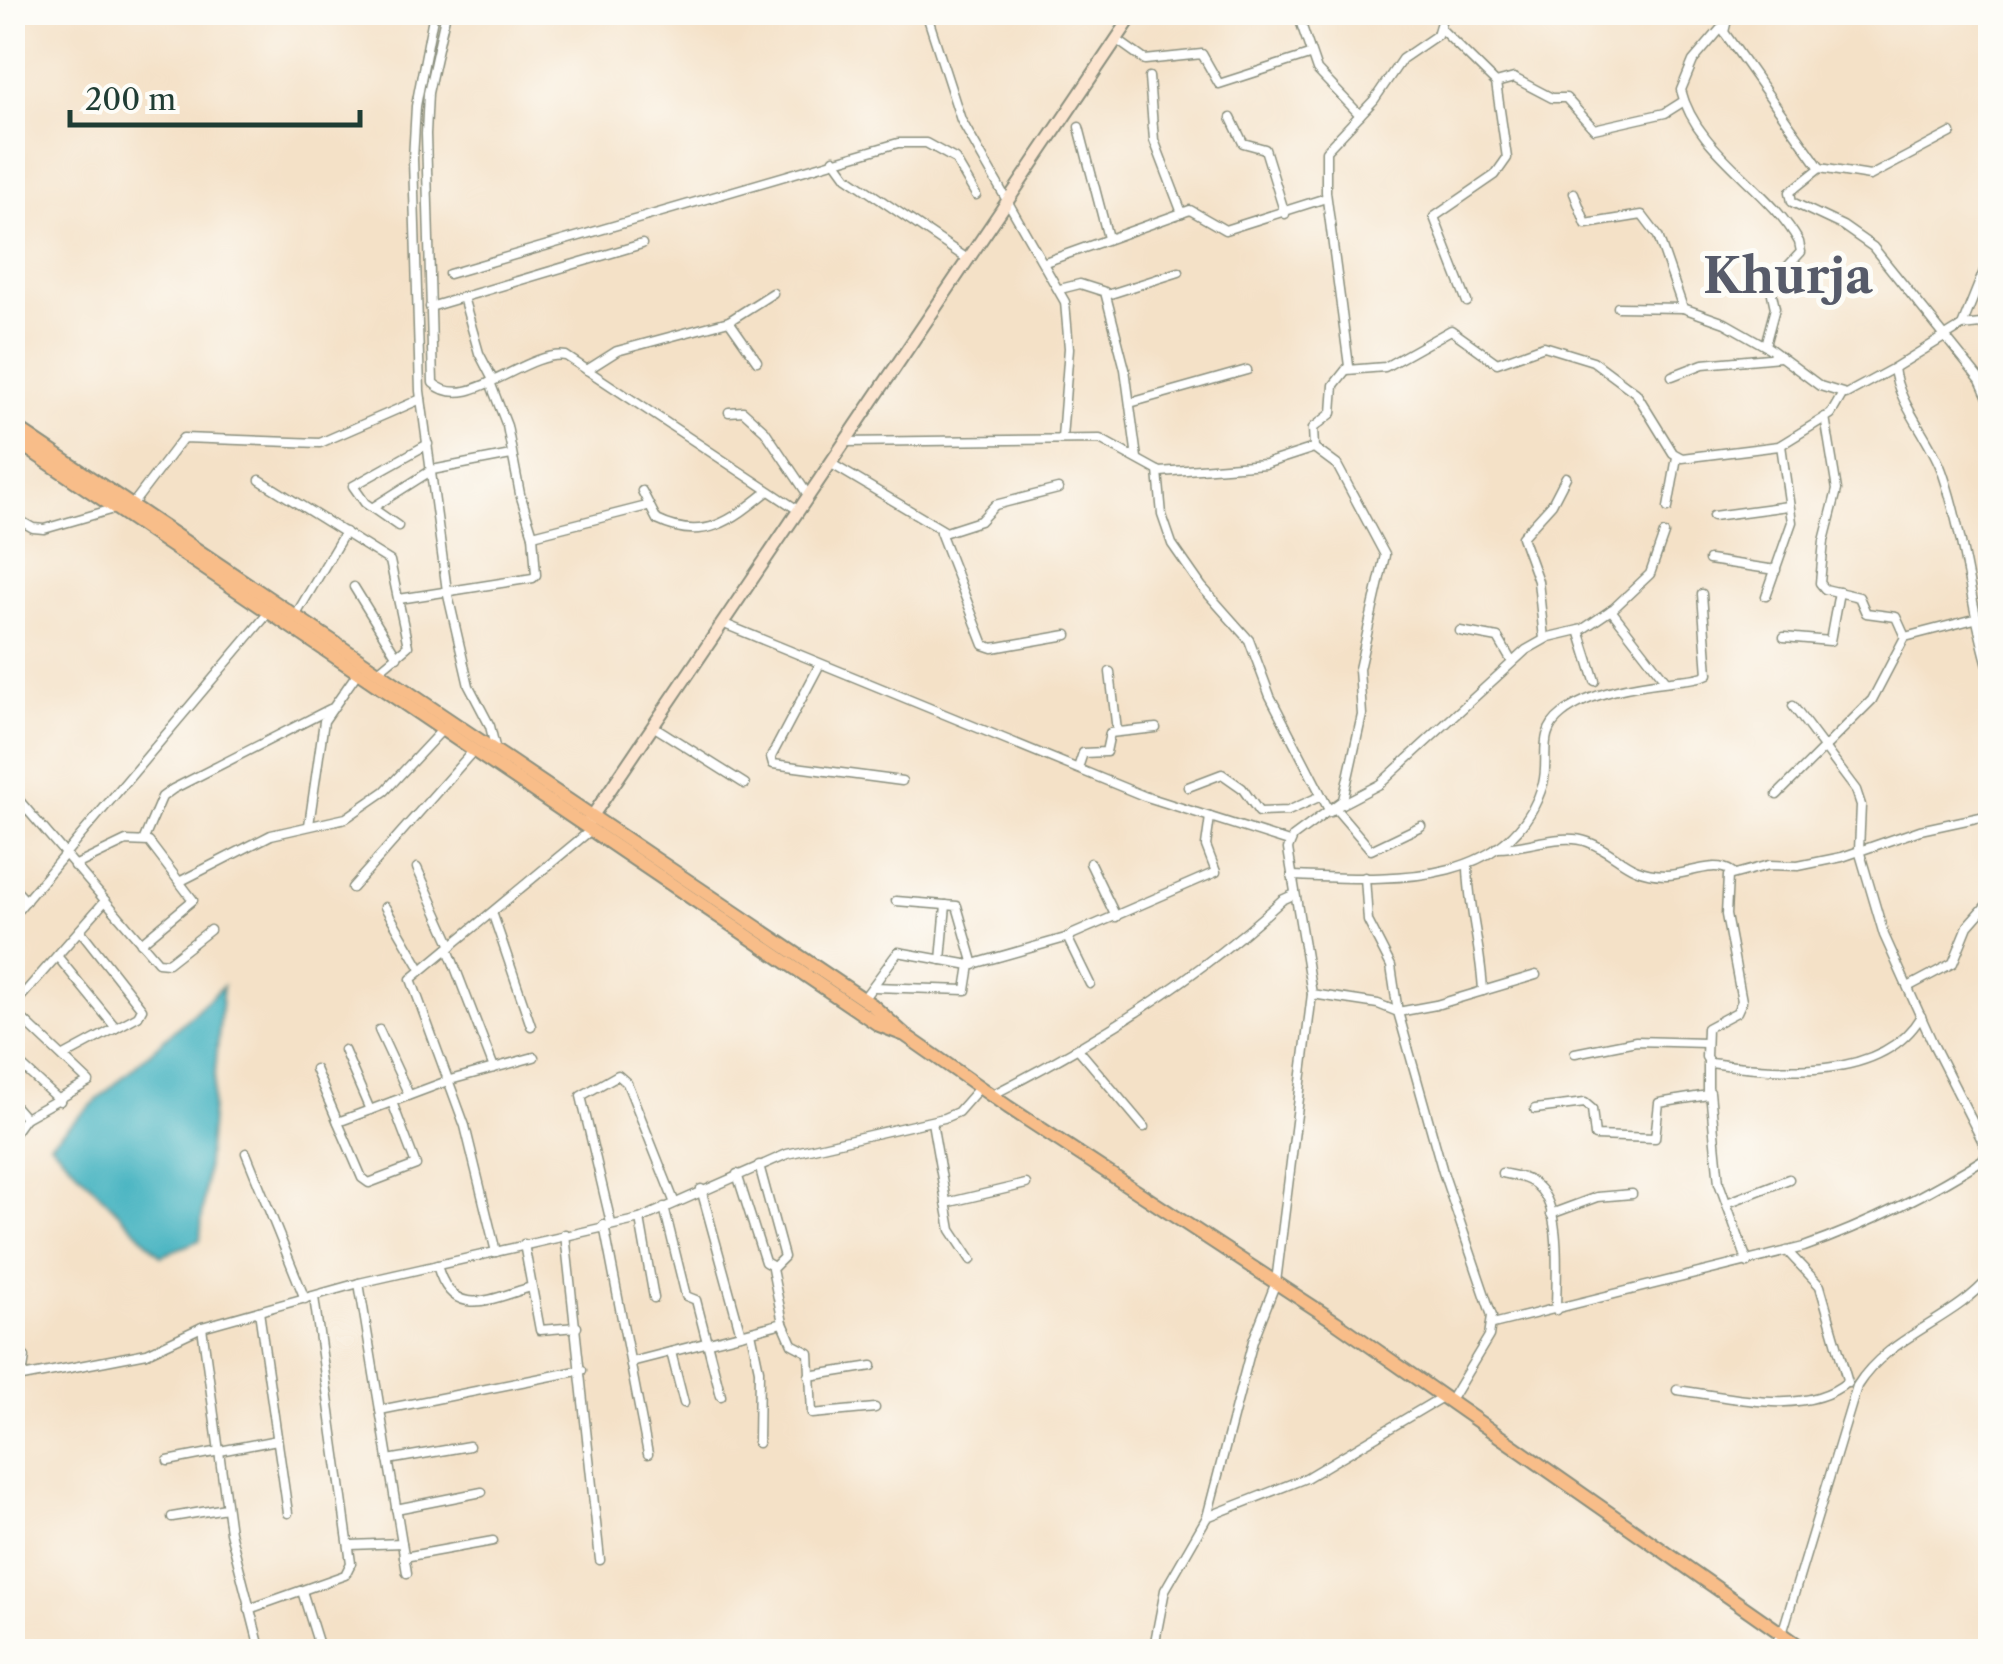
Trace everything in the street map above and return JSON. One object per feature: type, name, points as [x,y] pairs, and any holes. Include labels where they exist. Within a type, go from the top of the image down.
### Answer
[{"type":"main road","points":[[590,824],[1135,12]]},
{"type":"main road","points":[[12,425],[293,620],[358,672],[474,750],[495,757]]},
{"type":"main road","points":[[12,438],[270,611],[293,620],[378,672],[879,1025],[905,1035]]},
{"type":"main road","points":[[590,824],[863,999],[905,1035],[986,1091],[1447,1398],[1808,1652]]},
{"type":"street","points":[[434,12],[417,95],[414,159],[428,444],[469,686],[490,726],[495,757]]},
{"type":"street","points":[[426,392],[430,307],[428,93],[446,12]]},
{"type":"street","points":[[926,12],[961,120],[1060,289],[1068,320],[1069,348],[1062,438]]},
{"type":"street","points":[[1297,12],[1317,70],[1360,114]]},
{"type":"street","points":[[1347,370],[1326,198],[1326,151],[1402,59],[1429,43],[1440,28],[1444,12]]},
{"type":"street","points":[[1729,12],[1682,83],[1684,100],[1710,139],[1799,242],[1801,252],[1776,280],[1772,294],[1776,308],[1766,345]]},
{"type":"street","points":[[1723,26],[1820,168],[1870,176],[1951,133]]},
{"type":"street","points":[[1440,28],[1496,84],[1507,158],[1495,175],[1434,217],[1467,302]]},
{"type":"street","points":[[1116,40],[1145,60],[1202,54],[1219,84],[1310,56]]},
{"type":"street","points":[[1148,77],[1154,140],[1182,213]]},
{"type":"street","points":[[1496,84],[1514,78],[1530,90],[1566,98],[1594,129],[1665,113],[1684,100]]},
{"type":"street","points":[[1231,118],[1243,143],[1266,149],[1285,214]]},
{"type":"street","points":[[1079,128],[1091,187],[1108,238]]},
{"type":"street","points":[[449,274],[898,142],[926,143],[962,165],[976,195]]},
{"type":"street","points":[[834,159],[848,177],[969,260]]},
{"type":"street","points":[[1820,168],[1790,192],[1792,202],[1842,226],[1873,248],[1980,380],[1990,402]]},
{"type":"street","points":[[1574,193],[1586,224],[1645,217],[1673,272],[1683,308]]},
{"type":"street","points":[[1045,262],[1195,210],[1214,227],[1225,230],[1326,198]]},
{"type":"street","points":[[430,307],[642,244]]},
{"type":"street","points":[[1962,326],[1990,256]]},
{"type":"street","points":[[1060,289],[1082,284],[1106,295],[1179,272]]},
{"type":"street","points":[[587,370],[617,351],[729,321],[774,294]]},
{"type":"street","points":[[1106,295],[1130,402],[1137,458]]},
{"type":"street","points":[[398,600],[535,577],[534,534],[511,455],[507,426],[463,297]]},
{"type":"street","points":[[1618,307],[1683,308],[1719,320],[1766,345],[1842,395]]},
{"type":"street","points":[[729,321],[757,361]]},
{"type":"street","points":[[1676,456],[1781,445],[1825,417],[1842,395],[1962,326],[1990,323]]},
{"type":"street","points":[[1335,808],[1362,715],[1360,670],[1384,555],[1336,465],[1314,448],[1313,428],[1332,413],[1334,385],[1347,370],[1385,367],[1451,330],[1464,335],[1497,363],[1544,346],[1593,362],[1633,390],[1676,456],[1668,508]]},
{"type":"street","points":[[132,506],[184,438],[320,444],[426,392],[464,393],[554,356],[566,356],[798,510]]},
{"type":"street","points":[[1672,376],[1703,364],[1780,357]]},
{"type":"street","points":[[1894,368],[1942,469],[1957,518],[1974,618],[1990,672]]},
{"type":"street","points":[[1130,402],[1247,370]]},
{"type":"street","points":[[729,412],[744,411],[758,423],[808,495]]},
{"type":"street","points":[[1825,417],[1837,483],[1819,580],[1825,589],[1859,597],[1866,612],[1896,617],[1905,636]]},
{"type":"street","points":[[844,442],[1062,438],[1108,441],[1158,471],[1265,464],[1314,448]]},
{"type":"street","points":[[398,526],[354,490],[356,482],[428,444]]},
{"type":"street","points":[[1766,596],[1792,522],[1781,445]]},
{"type":"street","points":[[372,508],[434,470],[511,455]]},
{"type":"street","points":[[830,462],[940,532],[943,546],[958,569],[984,645],[993,648],[1067,635]]},
{"type":"street","points":[[1158,471],[1162,514],[1172,544],[1202,587],[1249,640],[1270,696],[1321,796],[1371,850],[1420,826]]},
{"type":"street","points":[[1544,639],[1538,581],[1522,537],[1552,504],[1566,477]]},
{"type":"street","points":[[260,480],[390,561],[408,646],[378,672]]},
{"type":"street","points":[[940,532],[980,520],[995,505],[1058,489]]},
{"type":"street","points":[[642,491],[652,516],[669,526],[701,532],[734,518],[768,491]]},
{"type":"street","points":[[534,534],[647,506]]},
{"type":"street","points":[[1713,516],[1788,506]]},
{"type":"street","points":[[12,516],[34,528],[44,528],[117,508]]},
{"type":"street","points":[[293,620],[345,532]]},
{"type":"street","points":[[1290,842],[1335,808],[1377,786],[1512,662],[1544,639],[1579,630],[1611,610],[1650,574],[1664,534]]},
{"type":"street","points":[[1708,560],[1776,570]]},
{"type":"street","points":[[354,587],[397,658]]},
{"type":"street","points":[[1784,636],[1830,641],[1839,592]]},
{"type":"street","points":[[1292,876],[1404,877],[1468,867],[1496,848],[1531,813],[1546,772],[1544,742],[1550,725],[1583,701],[1708,674],[1702,594]]},
{"type":"street","points":[[1611,610],[1666,681]]},
{"type":"street","points":[[12,917],[270,611]]},
{"type":"street","points":[[1776,796],[1872,700],[1905,636],[1990,614]]},
{"type":"street","points":[[722,624],[1078,768],[1290,842]]},
{"type":"street","points":[[1579,630],[1595,681]]},
{"type":"street","points":[[1460,631],[1498,638],[1512,662]]},
{"type":"street","points":[[819,666],[771,757],[773,764],[902,781]]},
{"type":"street","points":[[310,825],[322,734],[330,709],[358,672]]},
{"type":"street","points":[[1110,672],[1117,732]]},
{"type":"street","points":[[1207,1517],[1306,1478],[1447,1398],[1493,1324],[1788,1251],[1850,1230],[1990,1159],[1884,934],[1859,850],[1860,799],[1793,706]]},
{"type":"street","points":[[144,839],[162,797],[173,789],[330,709]]},
{"type":"street","points":[[653,726],[745,784]]},
{"type":"street","points":[[1078,768],[1082,753],[1106,752],[1108,734],[1156,728]]},
{"type":"street","points":[[181,881],[271,835],[328,824],[365,807],[408,770],[443,729]]},
{"type":"street","points":[[352,888],[474,750]]},
{"type":"street","points":[[1188,787],[1222,774],[1242,788],[1258,812],[1288,811],[1321,796]]},
{"type":"street","points":[[12,792],[141,944],[165,965],[210,930]]},
{"type":"street","points":[[1496,848],[1573,840],[1589,842],[1638,874],[1677,876],[1722,866],[1732,872],[1808,864],[1990,815]]},
{"type":"street","points":[[863,999],[895,952],[972,965],[1069,937],[1216,872],[1206,846],[1210,817]]},
{"type":"street","points":[[496,1252],[450,1080],[412,983],[421,969],[493,915],[590,824]]},
{"type":"street","points":[[74,866],[112,846],[144,839]]},
{"type":"street","points":[[141,944],[191,903],[192,896],[144,839]]},
{"type":"street","points":[[1152,1652],[1165,1590],[1207,1517],[1248,1357],[1276,1282],[1312,994],[1290,842]]},
{"type":"street","points":[[1090,863],[1116,917]]},
{"type":"street","points":[[1468,867],[1470,912],[1481,950],[1484,991]]},
{"type":"street","points":[[418,868],[494,1068]]},
{"type":"street","points":[[1732,872],[1726,882],[1726,915],[1742,1001],[1737,1012],[1710,1024],[1705,1043],[1719,1183],[1748,1263]]},
{"type":"street","points":[[1365,877],[1368,922],[1390,966],[1398,1012],[1493,1324]]},
{"type":"street","points":[[12,886],[26,900]]},
{"type":"street","points":[[17,1378],[147,1352],[202,1327],[360,1283],[640,1219],[701,1189],[810,1146],[932,1122],[958,1112],[986,1091],[1080,1050],[1188,978],[1296,894]]},
{"type":"street","points":[[874,987],[966,990],[972,965],[962,916],[956,906],[896,900]]},
{"type":"street","points":[[12,1136],[25,1118],[88,1085],[64,1056],[12,1008],[105,901]]},
{"type":"street","points":[[1908,987],[1953,963],[1968,926],[1990,901]]},
{"type":"street","points":[[941,960],[946,904]]},
{"type":"street","points":[[385,907],[421,969]]},
{"type":"street","points":[[493,915],[531,1026]]},
{"type":"street","points":[[64,1056],[142,1009],[80,930]]},
{"type":"street","points":[[1069,937],[1090,984]]},
{"type":"street","points":[[58,956],[116,1028]]},
{"type":"street","points":[[1312,994],[1398,1012],[1536,976]]},
{"type":"street","points":[[1708,1061],[1830,1069],[1883,1054],[1920,1016]]},
{"type":"street","points":[[380,1030],[408,1095]]},
{"type":"street","points":[[1575,1053],[1636,1041],[1705,1043]]},
{"type":"street","points":[[344,1050],[370,1110]]},
{"type":"street","points":[[1080,1050],[1144,1126]]},
{"type":"street","points":[[12,1057],[60,1101]]},
{"type":"street","points":[[338,1122],[450,1080],[534,1057]]},
{"type":"street","points":[[316,1070],[362,1178],[372,1183],[416,1164],[392,1102]]},
{"type":"street","points":[[648,1454],[608,1224],[580,1096],[618,1075],[627,1083],[674,1201]]},
{"type":"street","points":[[1534,1109],[1585,1104],[1592,1109],[1595,1136],[1651,1138],[1659,1133],[1659,1104],[1710,1092]]},
{"type":"street","points":[[12,1104],[25,1118]]},
{"type":"street","points":[[932,1122],[954,1240],[971,1260]]},
{"type":"street","points":[[246,1153],[310,1298],[352,1563],[345,1574],[249,1610]]},
{"type":"street","points":[[759,1165],[784,1257],[772,1266]]},
{"type":"street","points":[[1502,1172],[1536,1184],[1550,1214],[1557,1252],[1556,1310]]},
{"type":"street","points":[[737,1174],[765,1262],[772,1266],[783,1322],[792,1344],[807,1348],[811,1411],[815,1416],[875,1408]]},
{"type":"street","points":[[1727,1203],[1789,1179]]},
{"type":"street","points":[[946,1203],[1026,1184]]},
{"type":"street","points":[[701,1189],[758,1370],[758,1442]]},
{"type":"street","points":[[1550,1214],[1597,1197],[1632,1194]]},
{"type":"street","points":[[664,1207],[686,1296],[696,1300],[720,1396]]},
{"type":"street","points":[[640,1219],[654,1298]]},
{"type":"street","points":[[571,1232],[600,1560]]},
{"type":"street","points":[[524,1244],[543,1333],[577,1327]]},
{"type":"street","points":[[1788,1251],[1820,1286],[1847,1382]]},
{"type":"street","points":[[437,1264],[446,1289],[463,1301],[483,1301],[532,1287]]},
{"type":"street","points":[[1770,1652],[1782,1634],[1858,1386],[1885,1356],[1952,1312],[1990,1277]]},
{"type":"street","points":[[360,1283],[407,1573]]},
{"type":"street","points":[[258,1311],[288,1513]]},
{"type":"street","points":[[631,1362],[783,1322]]},
{"type":"street","points":[[202,1327],[226,1508],[261,1652]]},
{"type":"street","points":[[12,1345],[25,1356],[17,1378]]},
{"type":"street","points":[[671,1352],[684,1403]]},
{"type":"street","points":[[810,1376],[872,1366]]},
{"type":"street","points":[[380,1410],[582,1370]]},
{"type":"street","points":[[1847,1382],[1858,1386]]},
{"type":"street","points":[[1676,1390],[1784,1401],[1834,1390],[1847,1382]]},
{"type":"street","points":[[168,1461],[277,1440]]},
{"type":"street","points":[[388,1460],[469,1446]]},
{"type":"street","points":[[396,1509],[482,1492]]},
{"type":"street","points":[[172,1517],[226,1508]]},
{"type":"street","points":[[404,1557],[493,1540]]},
{"type":"street","points":[[350,1545],[402,1543]]},
{"type":"street","points":[[302,1591],[321,1652]]},
{"type":"water","points":[[223,986],[200,1240],[161,1256],[50,1143]]},
{"type":"district","name":"Khurja","points":[[1788,276]]}]
